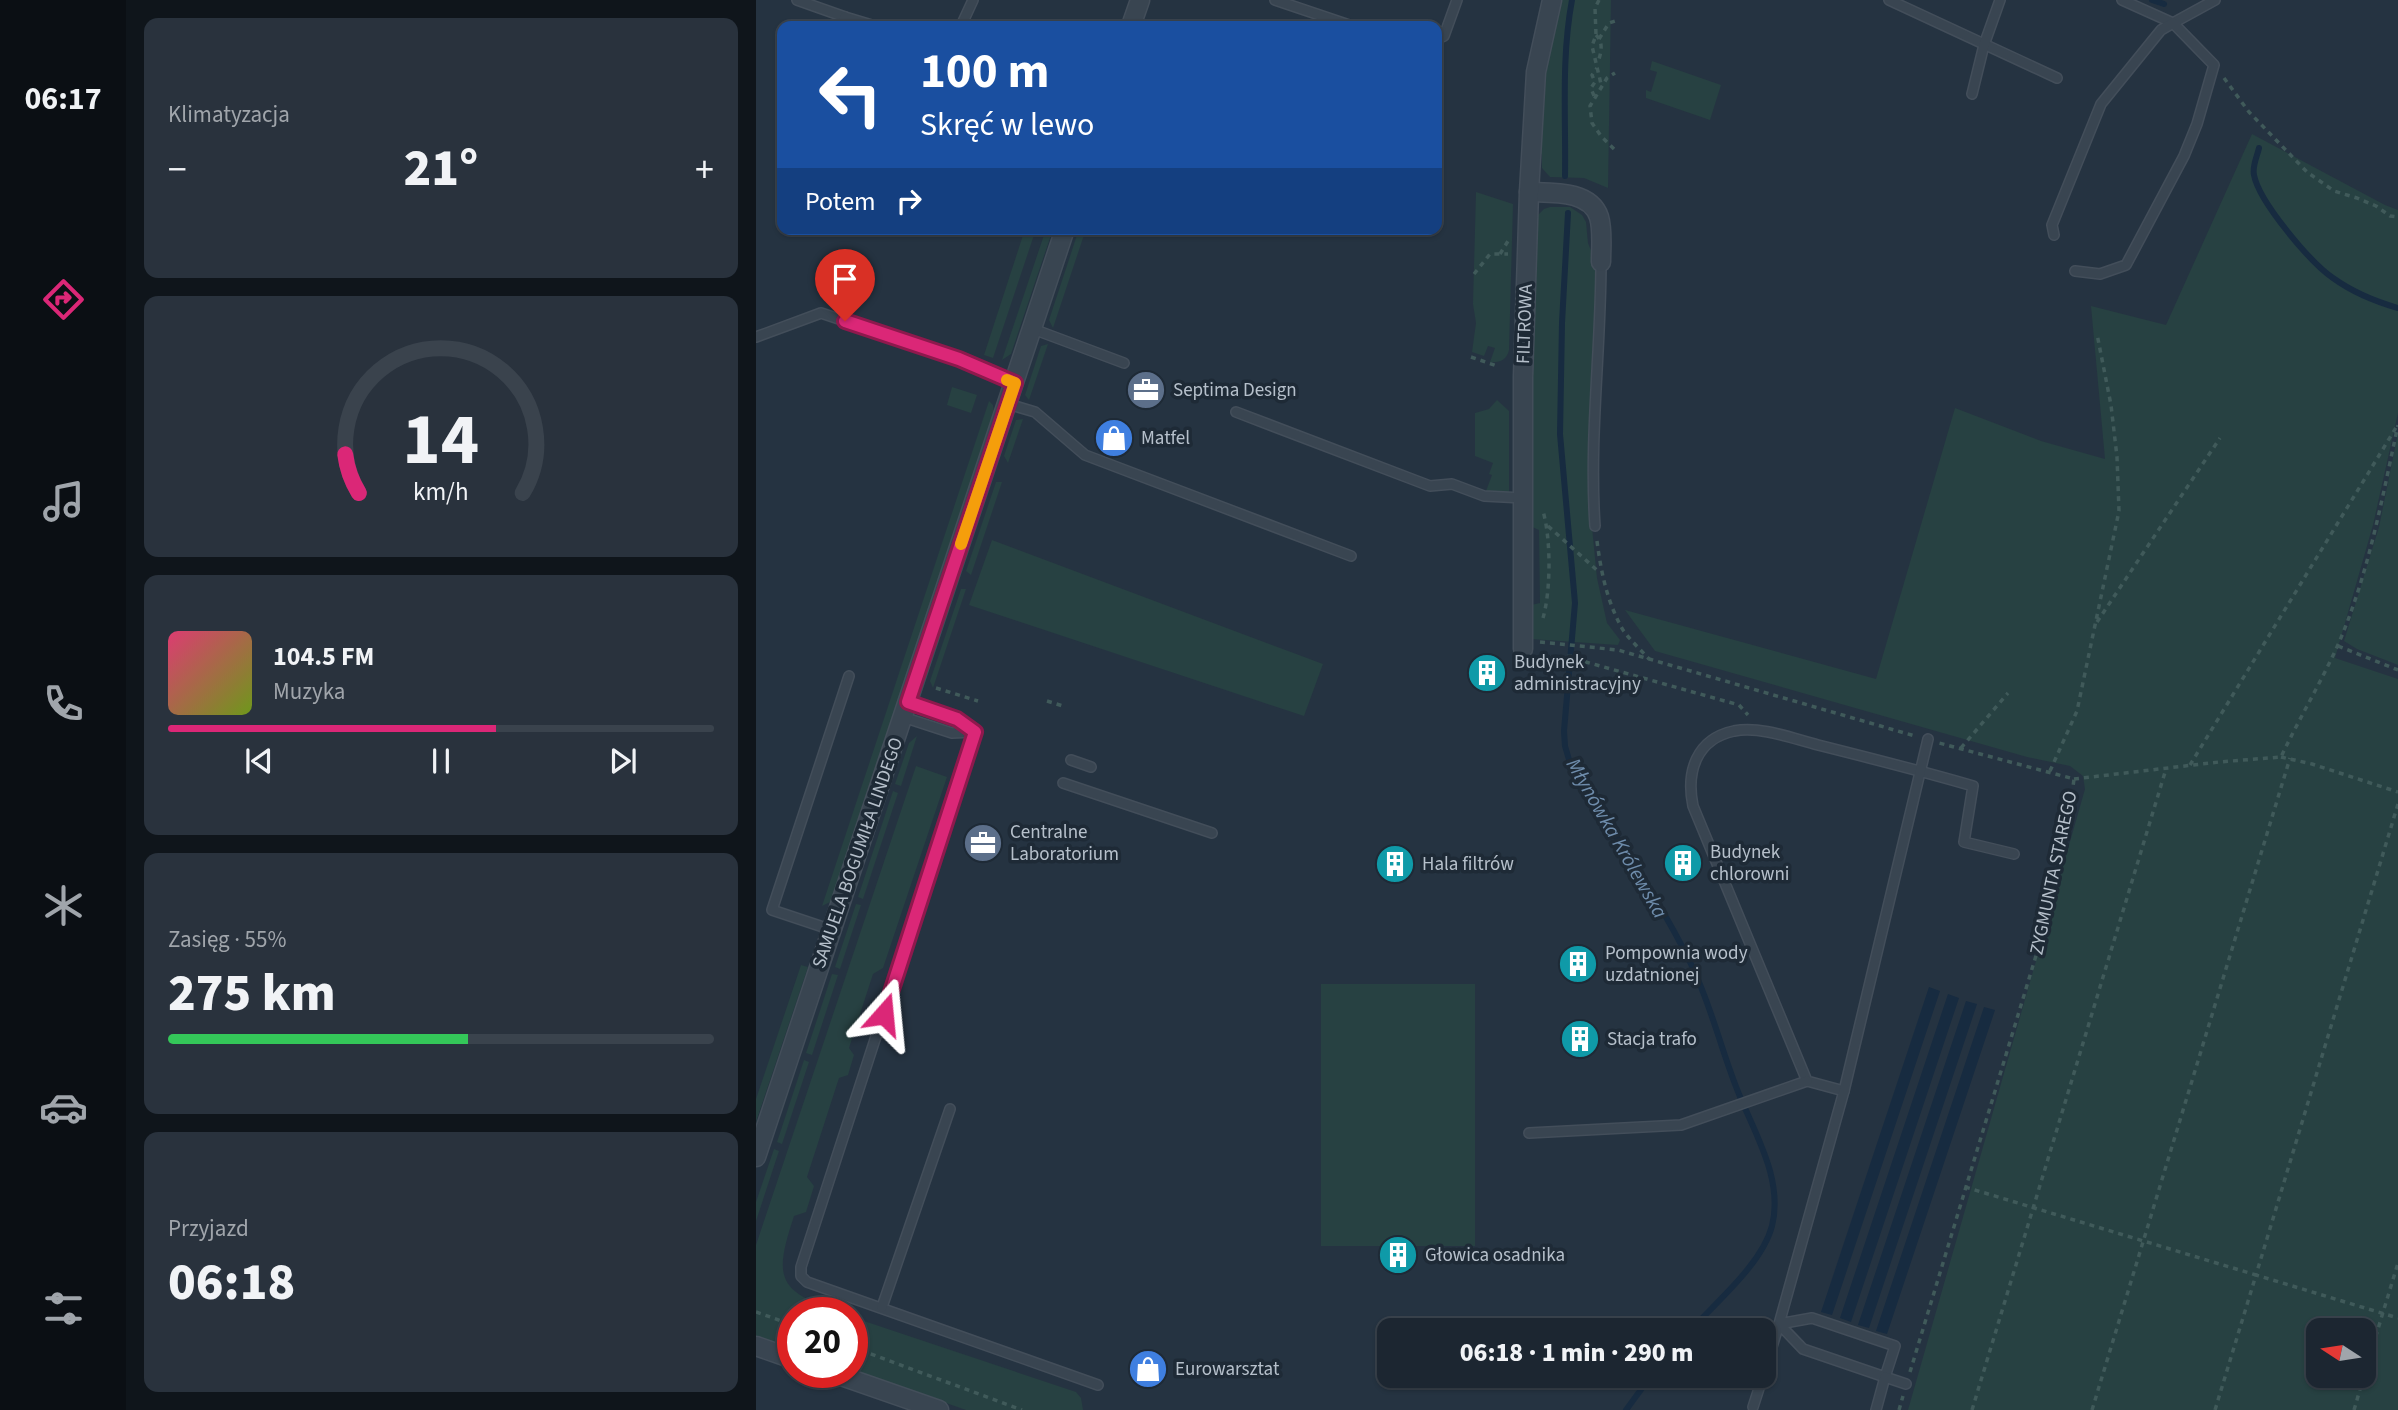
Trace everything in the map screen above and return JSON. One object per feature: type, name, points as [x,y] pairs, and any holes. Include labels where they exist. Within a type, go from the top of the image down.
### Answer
[{"type":"street","points":[[1135,21],[1140,0]]},
{"type":"street","name":"FILTROWA","points":[[1528,647],[1523,506],[1523,377],[1529,192],[1536,72],[1552,0]]},
{"type":"street","points":[[1529,192],[1575,196],[1593,205],[1599,219],[1601,262]]},
{"type":"street","name":"SAMUELA BOGUMIŁA LINDEGO","points":[[756,1157],[1063,235]]},
{"type":"street","points":[[756,1346],[777,1353]]},
{"type":"street","points":[[868,1385],[939,1410]]},
{"type":"lane","points":[[797,0],[842,21]]},
{"type":"lane","points":[[963,21],[973,0]]},
{"type":"lane","points":[[1275,0],[1337,21]]},
{"type":"lane","points":[[1442,37],[1457,0]]},
{"type":"lane","points":[[1889,0],[2057,78]]},
{"type":"lane","points":[[1972,94],[1984,46],[2000,0]]},
{"type":"lane","points":[[2076,271],[2100,274],[2126,265],[2184,156],[2197,124],[2214,65],[2173,23],[2122,0]]},
{"type":"lane","points":[[2054,235],[2052,225],[2102,104],[2161,30],[2215,0]]},
{"type":"lane","points":[[1595,526],[1594,409],[1601,313],[1601,262]]},
{"type":"lane","points":[[756,337],[821,313],[959,359],[1015,383]]},
{"type":"lane","points":[[1033,329],[1124,363]]},
{"type":"lane","points":[[1008,404],[1035,412],[1085,455],[1351,556]]},
{"type":"lane","points":[[1236,412],[1430,486],[1452,484],[1523,506]]},
{"type":"lane","points":[[832,930],[772,910],[849,676]]},
{"type":"lane","points":[[906,710],[957,719],[975,732]]},
{"type":"lane","points":[[906,710],[952,733],[975,732]]},
{"type":"lane","points":[[1808,1081],[1693,806],[1690,773],[1703,748],[1732,731],[1764,731],[1973,786],[1964,842],[2014,854]]},
{"type":"lane","points":[[975,732],[801,1268],[801,1276],[807,1282],[1098,1385]]},
{"type":"lane","points":[[1776,1334],[1844,1091],[1928,740]]},
{"type":"lane","points":[[1071,760],[1091,767]]},
{"type":"lane","points":[[1063,783],[1212,833]]},
{"type":"lane","points":[[1529,1133],[1681,1125],[1808,1081],[1844,1091]]},
{"type":"lane","points":[[881,1307],[950,1109]]},
{"type":"lane","points":[[1779,1324],[1812,1318],[1895,1346],[1876,1410]]},
{"type":"lane","points":[[1779,1324],[1803,1349],[1906,1384]]},
{"type":"lane","points":[[1753,1407],[1759,1388]]},
{"type":"path","points":[[1594,97],[1591,88],[1595,82],[1592,75],[1602,51],[1597,37],[1595,8],[1599,0]]},
{"type":"path","points":[[1602,86],[1592,46],[1609,23],[1615,21]]},
{"type":"path","points":[[2214,65],[2249,113],[2307,172],[2334,191],[2357,198],[2390,216],[2398,217]]},
{"type":"path","points":[[1614,149],[1592,123],[1590,106],[1607,78],[1615,73]]},
{"type":"path","points":[[1474,274],[1490,254],[1505,254]]},
{"type":"path","points":[[2050,771],[2077,711],[2119,511],[2111,405],[2097,334]]},
{"type":"path","points":[[1471,357],[1497,366]]},
{"type":"path","points":[[2281,757],[2337,646],[2361,578],[2378,519],[2398,424]]},
{"type":"path","points":[[2190,765],[2398,424]]},
{"type":"path","points":[[2095,623],[2220,438]]},
{"type":"path","points":[[1523,506],[1601,574]]},
{"type":"path","points":[[1547,525],[1548,601],[1528,647],[1557,659],[1578,656],[1586,662],[1739,705],[1764,731]]},
{"type":"path","points":[[1595,526],[1601,574],[1610,601],[1624,631],[1650,660]]},
{"type":"path","name":"ZYGMUNTA STAREGO","points":[[1528,647],[1569,645],[1609,648],[2074,779],[2070,810],[2038,949],[1899,1410]]},
{"type":"path","points":[[2337,646],[2398,670]]},
{"type":"path","points":[[936,688],[978,701]]},
{"type":"path","points":[[1961,748],[2008,693]]},
{"type":"path","points":[[1047,701],[1063,706]]},
{"type":"path","points":[[2074,779],[2281,757],[2398,792]]},
{"type":"path","points":[[2092,1410],[2290,758]]},
{"type":"path","points":[[1972,1410],[2166,769]]},
{"type":"path","points":[[2215,1410],[2398,804]]},
{"type":"path","points":[[1965,1187],[2398,1318]]},
{"type":"path","points":[[2376,1334],[2398,1263]]},
{"type":"path","points":[[756,1312],[777,1319]]},
{"type":"path","points":[[868,1352],[1022,1410]]},
{"type":"path","points":[[2354,1410],[2360,1388]]},
{"type":"green space","points":[[1558,0],[1611,0],[1608,188],[1584,178],[1550,177],[1542,168],[1542,154],[1536,152],[1544,72]]},
{"type":"green space","points":[[1652,61],[1721,85],[1710,120],[1646,98],[1646,90],[1651,92],[1657,72],[1650,70]]},
{"type":"green space","points":[[2252,134],[2398,210],[2398,413],[2373,525],[2335,658],[2398,679],[2398,1410],[1908,1410],[2085,789],[2083,776],[2070,766],[2027,757],[1655,651],[1625,610],[1876,679],[1955,408],[2041,441],[2105,459],[2091,306],[2166,325]]},
{"type":"green space","points":[[1476,192],[1513,204],[1509,350],[1502,360],[1496,362],[1490,362],[1495,348],[1488,346],[1484,356],[1472,352],[1476,323],[1473,304]]},
{"type":"green space","points":[[1550,207],[1570,207],[1582,215],[1596,263],[1597,305],[1589,462],[1591,517],[1597,578],[1607,623],[1620,640],[1618,645],[1531,639],[1531,605],[1540,603],[1539,530],[1530,526],[1536,217]]},
{"type":"green space","points":[[1023,235],[1034,235],[993,358],[984,355]]},
{"type":"green space","points":[[1044,235],[1051,235],[1011,354],[1002,360]]},
{"type":"green space","points":[[1077,235],[1084,235],[1053,328],[1049,320]]},
{"type":"green space","points":[[1048,344],[1029,400],[1025,395],[1041,346]]},
{"type":"green space","points":[[952,387],[977,395],[971,413],[947,405]]},
{"type":"green space","points":[[1497,400],[1509,411],[1509,494],[1486,491],[1493,463],[1475,456],[1475,413],[1489,409]]},
{"type":"green space","points":[[989,401],[994,412],[832,901],[822,906]]},
{"type":"green space","points":[[1023,419],[1008,463],[1004,456],[1016,420]]},
{"type":"green space","points":[[2398,433],[2398,665],[2344,641],[2379,527]]},
{"type":"green space","points":[[996,482],[1002,482],[971,575],[966,571]]},
{"type":"green space","points":[[992,540],[1323,664],[1304,716],[969,605]]},
{"type":"green space","points":[[961,589],[966,589],[933,688],[930,681]]},
{"type":"green space","points":[[917,736],[901,786],[895,784],[909,743]]},
{"type":"green space","points":[[916,766],[947,777],[883,968],[873,974],[849,1048],[854,1055],[848,1075],[839,1078],[807,1177],[814,1186],[806,1212],[794,1216],[783,1268],[792,1288],[803,1297],[777,1297],[777,1344],[756,1337],[756,1245]]},
{"type":"green space","points":[[893,791],[898,793],[863,899],[858,897]]},
{"type":"green space","points":[[856,904],[861,905],[840,969],[835,967]]},
{"type":"green space","points":[[801,965],[808,967],[756,1122],[756,1099]]},
{"type":"green space","points":[[832,974],[838,975],[812,1055],[806,1053]]},
{"type":"green space","points":[[1321,984],[1475,984],[1475,1246],[1321,1246]]},
{"type":"green space","points":[[804,1060],[809,1062],[782,1144],[777,1142]]},
{"type":"green space","points":[[774,1149],[779,1151],[756,1221],[756,1202]]},
{"type":"green space","points":[[868,1322],[1076,1392],[1081,1398],[1083,1410],[966,1410],[868,1376]]},
{"type":"water","points":[[1929,987],[1940,991],[1832,1315],[1821,1312]]},
{"type":"water","points":[[1948,994],[1959,998],[1851,1322],[1840,1318]]},
{"type":"water","points":[[1966,1001],[1977,1004],[1869,1328],[1858,1325]]},
{"type":"water","points":[[1984,1007],[1995,1010],[1887,1334],[1876,1331]]},
{"type":"waterway","name":"Młynówka Królewska","points":[[1565,176],[1565,66],[1572,0]]},
{"type":"waterway","points":[[2152,0],[2164,4]]},
{"type":"waterway","points":[[2259,148],[2254,165],[2258,187],[2275,216],[2300,246],[2340,283],[2364,296],[2398,308]]},
{"type":"waterway","name":"Młynówka Królewska","points":[[1568,213],[1560,434],[1575,603],[1565,746],[1570,763],[1648,887],[1691,964],[1734,1082],[1767,1161],[1774,1193],[1772,1226],[1759,1254],[1738,1281],[1703,1318]]},
{"type":"waterway","name":"Młynówka Królewska","points":[[1626,1410],[1642,1388]]},
{"type":"slow traffic","points":[[961,544],[1015,383],[1007,380]]},
{"type":"place","name":"Septima Design","points":[[1146,390]]},
{"type":"place","name":"Matfel","points":[[1114,438]]},
{"type":"place","name":"Budynek administracyjny","points":[[1487,673]]},
{"type":"place","name":"Centralne Laboratorium","points":[[983,843]]},
{"type":"place","name":"Budynek chlorowni","points":[[1683,863]]},
{"type":"place","name":"Hala filtrów","points":[[1395,864]]},
{"type":"place","name":"Pompownia wody uzdatnionej","points":[[1578,964]]},
{"type":"place","name":"Stacja trafo","points":[[1580,1039]]},
{"type":"place","name":"Głowica osadnika","points":[[1398,1255]]},
{"type":"place","name":"Eurowarsztat","points":[[1148,1369]]},
{"type":"route","points":[[845,321],[959,359],[1015,383],[908,702],[957,719],[975,732],[884,1014]]}]
